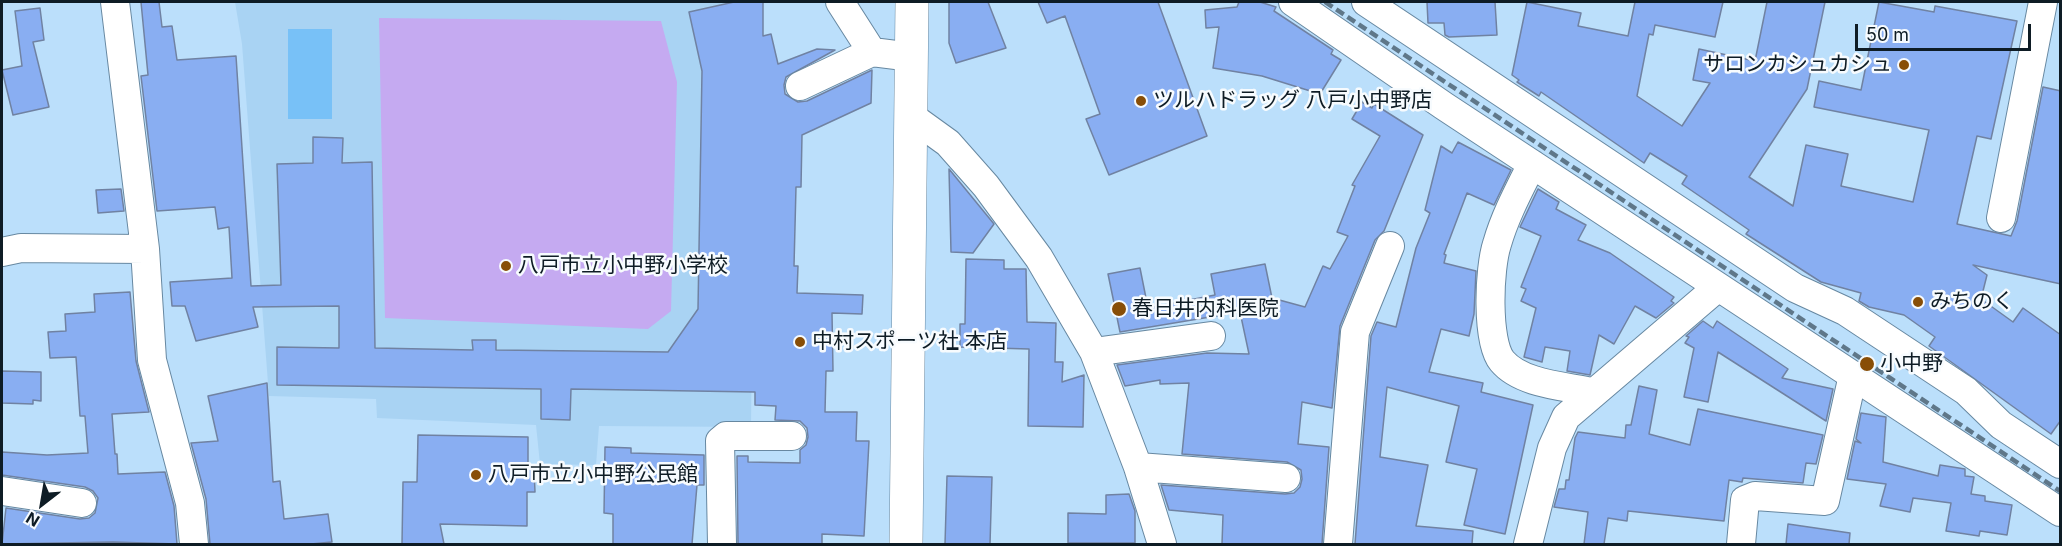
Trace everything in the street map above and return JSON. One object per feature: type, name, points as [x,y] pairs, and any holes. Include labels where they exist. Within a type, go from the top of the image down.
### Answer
[{"type":"street","points":[[115,2],[145,249],[152,360],[190,503],[194,544]]},
{"type":"street","points":[[840,2],[872,52]]},
{"type":"street","points":[[906,544],[912,2]]},
{"type":"street","points":[[1293,2],[1532,164],[2061,512]]},
{"type":"street","points":[[1366,2],[1795,288],[1845,310],[1966,391],[2001,425],[2061,464]]},
{"type":"street","points":[[2001,218],[2043,2]]},
{"type":"street","points":[[800,86],[872,52],[912,57]]},
{"type":"street","points":[[912,117],[948,143],[986,186],[1039,258],[1094,352],[1138,467],[1162,544]]},
{"type":"street","points":[[1532,164],[1510,208],[1496,246],[1491,305],[1494,345],[1502,361],[1527,378],[1592,392]]},
{"type":"street","points":[[1338,544],[1355,332],[1390,246]]},
{"type":"street","points":[[2,252],[21,248],[145,249]]},
{"type":"street","points":[[1528,544],[1552,448],[1566,417],[1592,392],[1718,286]]},
{"type":"street","points":[[1094,352],[1211,336]]},
{"type":"street","points":[[1740,544],[1745,500],[1755,496],[1825,501],[1854,375]]},
{"type":"street","points":[[722,544],[720,441],[726,436],[792,436]]},
{"type":"street","points":[[1138,467],[1286,478]]},
{"type":"street","points":[[2,491],[82,503]]},
{"type":"shaded area","name":"八戸市立小中野小学校","points":[[235,2],[735,2],[754,136],[751,427],[599,426],[596,465],[540,464],[536,425],[377,418],[376,399],[269,396],[242,44]]},
{"type":"shaded area","points":[[379,18],[661,21],[677,82],[671,311],[648,329],[385,318]]},
{"type":"shaded area","points":[[288,29],[332,29],[332,119],[288,119]]},
{"type":"building","points":[[141,2],[159,2],[162,27],[172,26],[177,60],[236,56],[251,286],[281,285],[277,164],[313,163],[313,137],[343,138],[342,163],[372,162],[375,348],[473,350],[472,340],[496,340],[496,350],[668,352],[698,309],[702,71],[689,12],[734,2],[763,2],[763,36],[771,34],[778,64],[817,49],[835,50],[786,77],[785,94],[798,102],[807,101],[872,70],[871,103],[802,135],[801,187],[796,187],[794,266],[798,266],[797,293],[863,295],[862,314],[832,313],[833,371],[826,371],[825,412],[857,412],[856,441],[869,441],[864,536],[822,534],[822,544],[738,544],[737,456],[748,456],[748,462],[800,463],[800,450],[806,445],[808,437],[807,428],[800,421],[775,420],[776,406],[755,405],[755,392],[571,389],[570,420],[541,419],[541,389],[277,385],[277,347],[339,348],[339,306],[253,307],[258,327],[196,341],[185,306],[172,306],[170,282],[232,278],[229,227],[218,229],[215,207],[157,211],[141,76],[148,75]]},
{"type":"building","points":[[949,2],[988,2],[1006,48],[956,63],[949,43]]},
{"type":"building","points":[[1038,2],[1158,2],[1207,136],[1109,175],[1086,119],[1100,114],[1065,16],[1047,23]]},
{"type":"building","points":[[1239,2],[1260,2],[1276,7],[1274,11],[1333,50],[1331,54],[1341,60],[1320,94],[1262,76],[1213,68],[1219,27],[1206,28],[1205,10],[1237,7]]},
{"type":"building","points":[[1427,2],[1495,2],[1497,35],[1449,37],[1445,35],[1444,23],[1428,23]]},
{"type":"building","points":[[1527,2],[1581,13],[1578,26],[1628,36],[1635,2],[1723,2],[1715,37],[1655,25],[1653,35],[1649,34],[1637,96],[1682,126],[1710,83],[1693,80],[1699,49],[1755,61],[1767,2],[1825,2],[1807,89],[1749,177],[1793,206],[1806,145],[1848,154],[1841,186],[1913,202],[1929,130],[1814,107],[1819,81],[1861,90],[1879,2],[1934,12],[1935,6],[2017,21],[1991,139],[1977,136],[1957,224],[2011,236],[2017,221],[2043,87],[2061,91],[2061,284],[1973,265],[1987,275],[1981,299],[2013,322],[2023,308],[2061,335],[2061,420],[2051,434],[1929,346],[1935,337],[1904,315],[1869,307],[1859,301],[1861,293],[1821,282],[1746,234],[1749,230],[1682,184],[1687,176],[1650,153],[1644,163],[1541,92],[1539,96],[1517,82],[1519,80],[1512,75]]},
{"type":"building","points":[[40,8],[44,40],[33,42],[49,107],[13,115],[2,70],[22,66],[15,11]]},
{"type":"building","points":[[1362,102],[1372,108],[1374,104],[1423,135],[1384,231],[1375,240],[1340,326],[1332,408],[1302,402],[1298,444],[1329,447],[1322,544],[1222,544],[1223,515],[1169,510],[1161,485],[1285,494],[1294,493],[1300,487],[1301,470],[1287,462],[1182,454],[1189,383],[1160,384],[1160,380],[1125,386],[1117,365],[1207,353],[1249,354],[1240,312],[1120,332],[1108,274],[1140,268],[1148,308],[1215,295],[1211,274],[1265,264],[1272,298],[1305,307],[1323,266],[1330,269],[1348,236],[1337,232],[1355,186],[1352,185],[1380,136],[1352,119]]},
{"type":"building","points":[[1458,142],[1511,170],[1494,205],[1467,193],[1444,254],[1446,255],[1444,263],[1476,271],[1474,314],[1469,336],[1441,329],[1429,372],[1483,383],[1481,392],[1533,405],[1505,534],[1464,525],[1477,469],[1446,462],[1459,406],[1387,387],[1380,457],[1428,465],[1416,526],[1473,531],[1472,544],[1355,544],[1371,336],[1377,322],[1396,327],[1416,248],[1430,213],[1425,210],[1441,146],[1452,153]]},
{"type":"building","points":[[949,169],[994,224],[973,253],[951,252]]},
{"type":"building","points":[[121,189],[124,211],[98,213],[96,190]]},
{"type":"building","points":[[1538,189],[1559,202],[1556,209],[1586,225],[1578,240],[1610,253],[1674,297],[1671,301],[1674,303],[1656,318],[1635,306],[1614,344],[1599,335],[1590,375],[1567,371],[1570,351],[1545,347],[1542,362],[1524,357],[1536,308],[1521,301],[1526,289],[1521,287],[1541,236],[1520,227]]},
{"type":"building","points":[[966,259],[1004,260],[1004,269],[1026,269],[1027,322],[1056,323],[1055,362],[1063,362],[1062,382],[1084,375],[1083,427],[1028,426],[1029,349],[960,347],[960,324],[965,324]]},
{"type":"building","points":[[130,292],[136,361],[149,412],[112,414],[118,474],[165,472],[174,506],[177,544],[113,542],[2,544],[6,508],[80,519],[89,518],[95,513],[98,498],[93,491],[85,487],[2,475],[2,452],[47,455],[88,453],[85,416],[80,416],[76,357],[50,358],[48,332],[66,331],[65,314],[95,312],[94,294]]},
{"type":"building","points":[[1703,321],[1713,328],[1717,321],[1788,369],[1782,378],[1833,389],[1826,421],[1718,352],[1708,402],[1684,397],[1694,348],[1685,343],[1689,337],[1686,336]]},
{"type":"building","points":[[2,371],[41,372],[41,401],[33,400],[33,404],[2,403]]},
{"type":"building","points":[[267,383],[273,482],[280,481],[284,519],[328,514],[332,542],[210,544],[206,499],[191,443],[218,441],[208,396]]},
{"type":"building","points":[[1639,386],[1657,390],[1649,434],[1690,445],[1698,409],[1823,435],[1816,464],[1806,463],[1803,483],[1743,478],[1742,482],[1729,480],[1724,521],[1628,511],[1627,521],[1608,518],[1604,544],[1584,544],[1588,512],[1554,507],[1559,489],[1565,489],[1566,480],[1569,480],[1575,438],[1578,432],[1625,438],[1626,425],[1631,425]]},
{"type":"building","points":[[1861,413],[1886,417],[1883,462],[1938,476],[1940,465],[1965,469],[1965,476],[1974,477],[1971,494],[1985,496],[1985,501],[2012,505],[2007,535],[1980,531],[1979,536],[1946,531],[1951,503],[1913,498],[1910,512],[1880,506],[1886,484],[1847,479],[1855,441],[1861,443],[1856,439]]},
{"type":"building","name":"八戸市立小中野公民館","points":[[418,435],[528,437],[528,469],[534,469],[535,492],[527,492],[527,526],[440,524],[444,544],[402,544],[403,482],[417,482]]},
{"type":"building","points":[[605,447],[631,448],[631,453],[704,455],[704,485],[697,485],[692,544],[613,544],[613,514],[604,513]]},
{"type":"building","points":[[947,476],[992,477],[990,544],[945,544]]},
{"type":"building","points":[[1129,494],[1135,511],[1135,543],[1068,543],[1068,513],[1106,514],[1106,495]]},
{"type":"building","points":[[1788,524],[1850,533],[1849,544],[1786,544]]},
{"type":"railway","points":[[1325,2],[2060,491]]},
{"type":"place","name":"サロンカシュカシュ","points":[[1904,65]]},
{"type":"place","name":"ツルハドラッグ 八戸小中野店","points":[[1141,101]]},
{"type":"place","name":"八戸市立小中野小学校","points":[[506,266]]},
{"type":"place","name":"みちのく","points":[[1918,302]]},
{"type":"place","name":"春日井内科医院","points":[[1119,309]]},
{"type":"place","name":"中村スポーツ社 本店","points":[[800,342]]},
{"type":"place","name":"小中野","points":[[1867,364]]},
{"type":"place","name":"八戸市立小中野公民館","points":[[476,475]]}]
